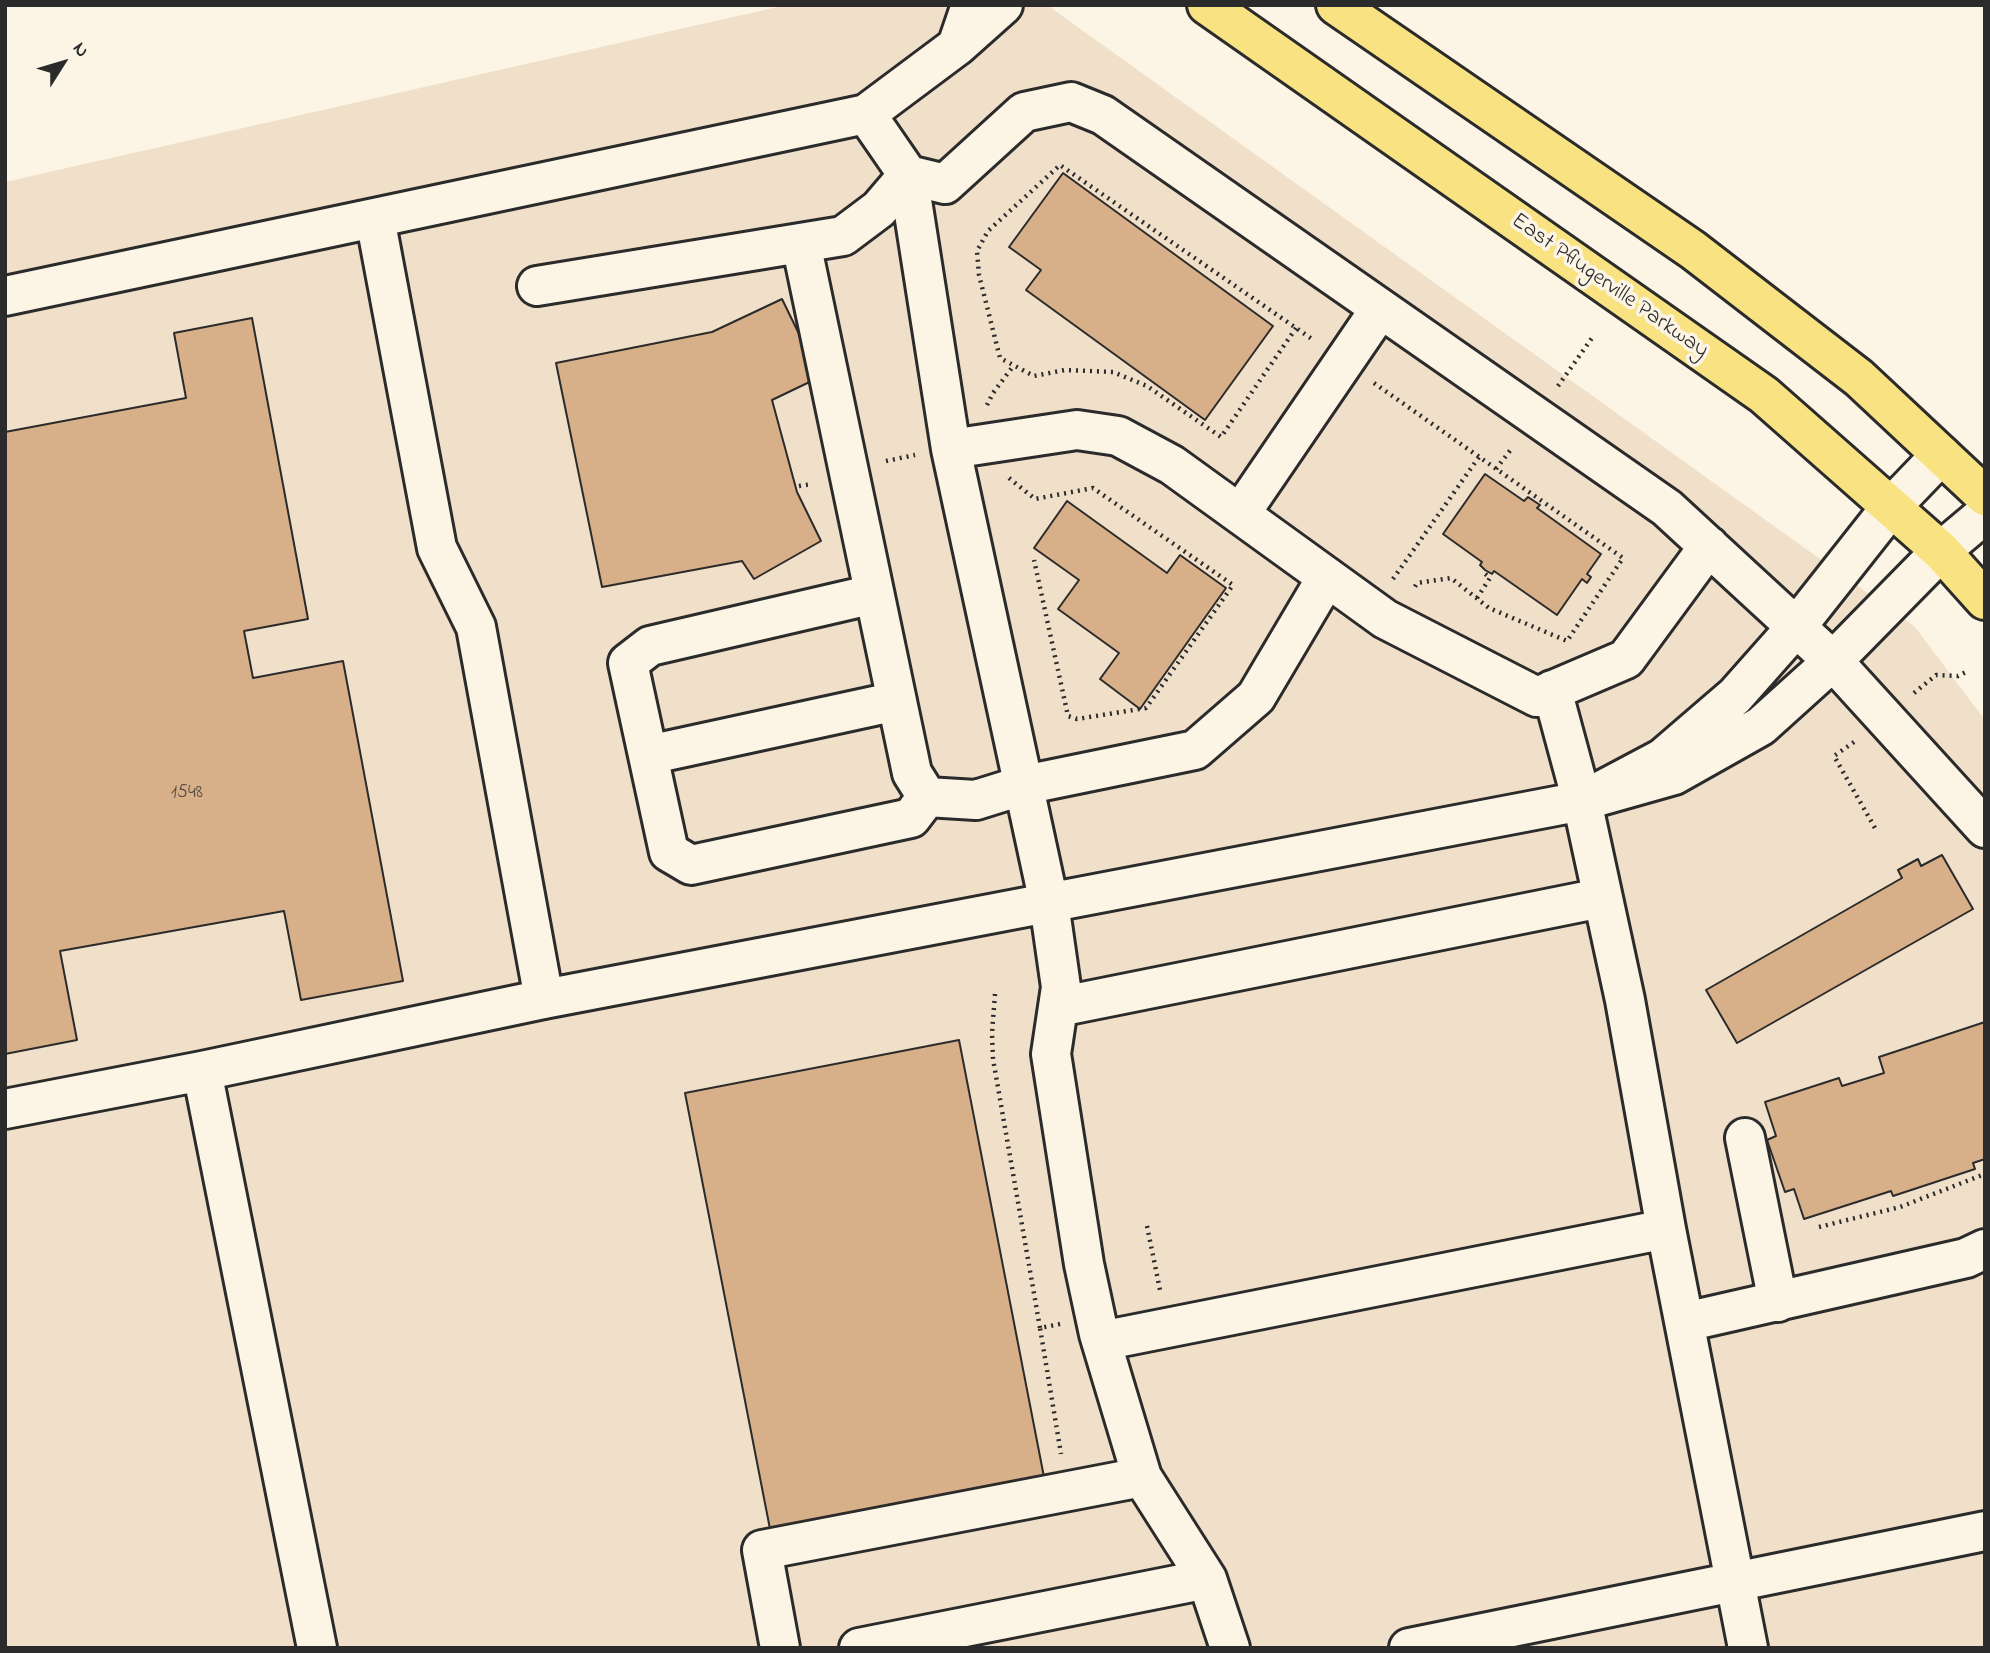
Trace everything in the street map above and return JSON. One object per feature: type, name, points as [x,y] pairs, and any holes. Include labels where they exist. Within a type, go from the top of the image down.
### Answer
[{"type":"main road","name":"East Pflugerville Parkway","points":[[1207,5],[1764,395],[1941,551],[1985,600]]},
{"type":"main road","points":[[1336,5],[1693,250],[1859,378],[1985,496]]},
{"type":"lane","points":[[957,46],[971,5]]},
{"type":"lane","points":[[5,296],[866,114],[957,46],[1003,5]]},
{"type":"lane","points":[[908,175],[945,184],[1024,112],[1071,102],[1103,115],[1667,508],[1833,661],[1985,828]]},
{"type":"lane","points":[[866,114],[908,175],[934,451],[1024,785],[1049,903],[1060,987],[1051,1054],[1084,1264],[1101,1341],[1142,1477],[1207,1579],[1230,1648]]},
{"type":"lane","points":[[537,286],[843,236],[879,209],[908,175]]},
{"type":"lane","points":[[374,218],[437,548],[476,626],[544,999]]},
{"type":"lane","points":[[801,243],[912,774],[927,797]]},
{"type":"lane","points":[[1240,514],[1380,309]]},
{"type":"lane","points":[[934,451],[1077,430],[1118,436],[1172,465],[1385,619],[1537,697],[1626,659],[1709,547]]},
{"type":"lane","points":[[1582,802],[1663,758],[1735,696],[1797,626],[1891,507],[1941,455]]},
{"type":"lane","points":[[5,1109],[202,1071],[544,999],[1582,802],[1674,775],[1760,726],[1833,661],[1941,551],[1985,514]]},
{"type":"lane","points":[[927,797],[976,800],[1024,785],[1195,750],[1256,697],[1327,576]]},
{"type":"lane","points":[[874,594],[650,646],[628,663],[668,852],[691,865],[911,818],[927,797]]},
{"type":"lane","points":[[1552,691],[1582,802],[1625,1000],[1666,1229],[1748,1648]]},
{"type":"lane","points":[[648,755],[897,701]]},
{"type":"lane","points":[[1058,1007],[1601,898]]},
{"type":"lane","points":[[202,1071],[317,1648]]},
{"type":"lane","points":[[1745,1138],[1778,1302]]},
{"type":"lane","points":[[1101,1341],[1666,1229]]},
{"type":"lane","points":[[1685,1322],[1966,1258],[1985,1249]]},
{"type":"lane","points":[[780,1648],[762,1550],[1142,1477]]},
{"type":"lane","points":[[1409,1648],[1985,1531]]},
{"type":"lane","points":[[859,1648],[1207,1579]]},
{"type":"path","points":[[1296,328],[1221,437],[1147,386],[1113,372],[1065,370],[1034,376],[1000,358],[979,275],[977,251],[988,231],[1060,165],[1321,345]]},
{"type":"path","points":[[1554,393],[1592,338]]},
{"type":"path","points":[[985,411],[992,393],[1014,365]]},
{"type":"path","points":[[1368,378],[1623,558],[1567,641],[1489,608],[1451,578],[1417,583],[1407,598]]},
{"type":"path","points":[[1496,469],[1517,441]]},
{"type":"path","points":[[882,462],[934,451]]},
{"type":"path","points":[[1387,587],[1479,457]]},
{"type":"path","points":[[1003,474],[1035,499],[1093,488],[1233,585],[1146,708],[1077,719],[1068,716],[1034,560]]},
{"type":"path","points":[[1477,598],[1490,578],[1484,573],[1485,570]]},
{"type":"path","points":[[1910,695],[1936,676],[1958,676],[1968,671]]},
{"type":"path","points":[[1860,737],[1834,756],[1875,828]]},
{"type":"path","points":[[995,995],[993,1059],[1068,1491]]},
{"type":"path","points":[[1819,1227],[1900,1207],[1985,1174]]},
{"type":"path","points":[[1147,1226],[1161,1294]]},
{"type":"path","points":[[1040,1328],[1065,1323]]},
{"type":"shaded area","points":[[786,5],[1047,5],[1915,627],[1985,720],[1985,1648],[5,1648],[5,182]]},
{"type":"building","points":[[1063,173],[1273,326],[1205,420],[1026,290],[1041,270],[1009,247]]},
{"type":"building","points":[[782,299],[820,377],[772,400],[797,492],[821,541],[754,579],[742,561],[602,587],[556,363],[712,332]]},
{"type":"building","points":[[252,318],[308,619],[244,631],[253,678],[343,661],[403,981],[301,1000],[284,911],[60,951],[77,1040],[5,1054],[5,432],[186,398],[174,333]]},
{"type":"building","points":[[1485,474],[1524,501],[1528,497],[1540,505],[1537,508],[1601,554],[1587,574],[1591,577],[1587,583],[1582,579],[1557,615],[1494,571],[1492,574],[1485,570],[1480,565],[1482,562],[1443,534]]},
{"type":"building","points":[[1067,501],[1167,573],[1180,555],[1226,588],[1140,709],[1100,679],[1119,653],[1058,609],[1079,580],[1034,548]]},
{"type":"building","points":[[1942,855],[1973,909],[1737,1043],[1706,990],[1902,878],[1898,870],[1918,859],[1921,866]]},
{"type":"building","points":[[1985,1022],[1985,1159],[1973,1163],[1975,1169],[1893,1196],[1891,1191],[1804,1219],[1794,1189],[1785,1192],[1767,1140],[1776,1136],[1765,1102],[1839,1078],[1842,1086],[1884,1073],[1879,1057]]},
{"type":"building","points":[[959,1040],[1044,1477],[770,1529],[685,1093]]}]
